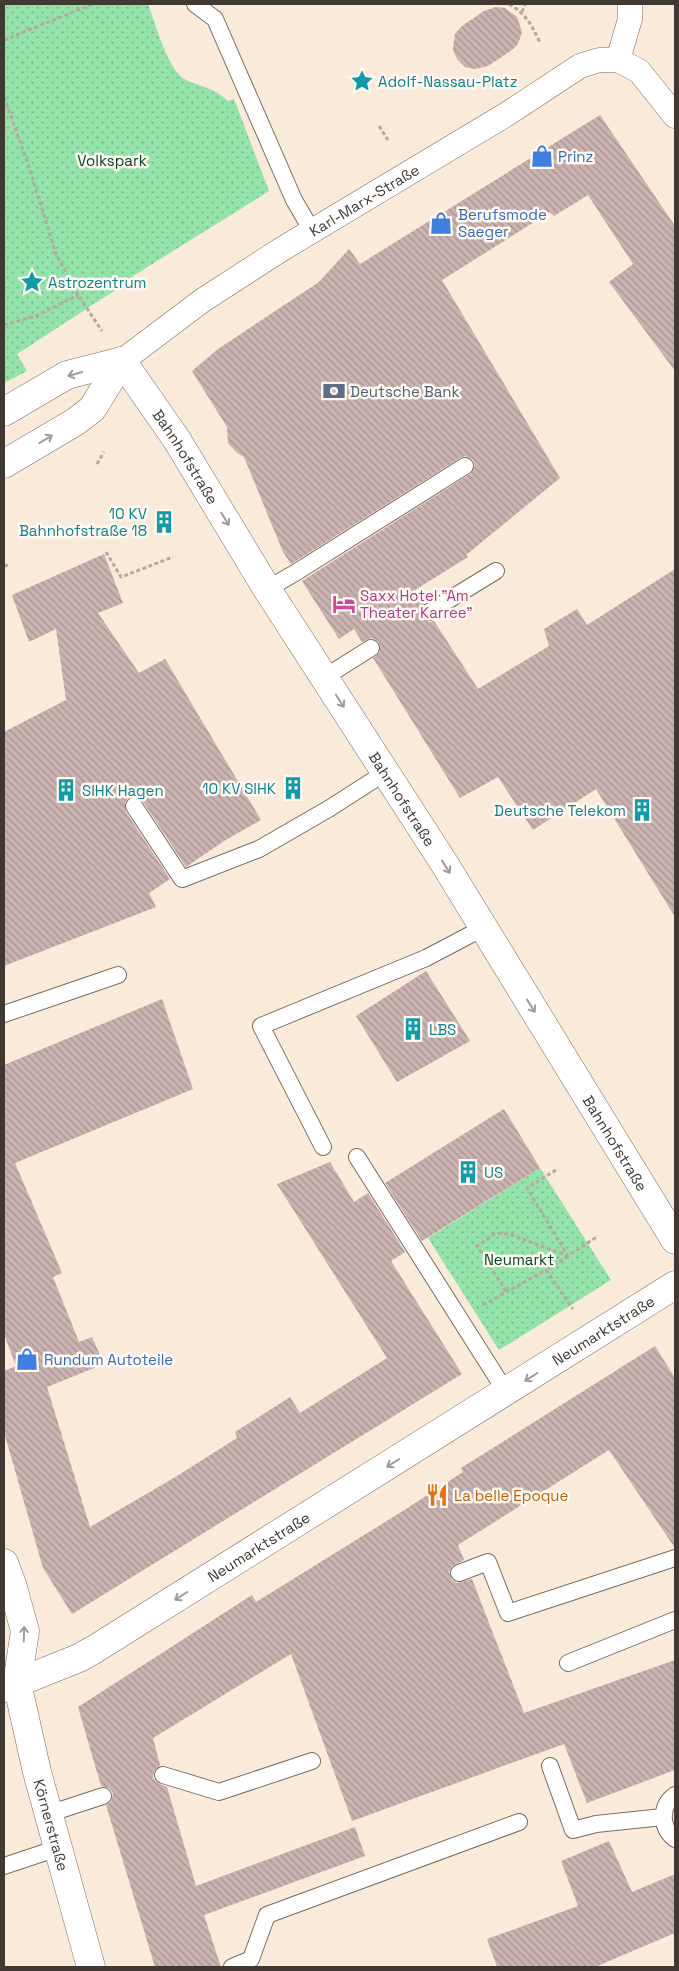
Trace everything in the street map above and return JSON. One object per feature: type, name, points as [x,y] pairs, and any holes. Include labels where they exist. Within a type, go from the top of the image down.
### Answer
[{"type":"street","points":[[630,4],[630,19],[618,60],[639,71],[675,116]]},
{"type":"street","name":"Karl-Marx-Straße","points":[[4,464],[75,422],[92,409],[122,361],[203,300],[312,231],[507,114],[580,66],[599,60],[618,60]]},
{"type":"street","name":"Karl-Marx-Straße","points":[[4,412],[67,375],[122,361]]},
{"type":"street","name":"Bahnhofstraße","points":[[122,361],[177,440],[267,588],[386,772],[675,1240]]},
{"type":"street","name":"Neumarktstraße","points":[[8,1681],[79,1658],[95,1649],[675,1285]]},
{"type":"street","name":"Körnerstraße","points":[[4,1563],[25,1631],[8,1681],[37,1772],[91,1967]]},
{"type":"lane","points":[[195,4],[215,19],[294,200],[312,231]]},
{"type":"lane","points":[[267,588],[303,568],[465,466]]},
{"type":"lane","points":[[429,612],[496,571]]},
{"type":"lane","points":[[325,677],[371,648]]},
{"type":"lane","points":[[134,806],[182,880],[259,849],[330,808],[386,772]]},
{"type":"lane","points":[[323,1147],[261,1026],[426,958],[483,928]]},
{"type":"lane","points":[[4,1014],[118,975]]},
{"type":"lane","points":[[358,1157],[506,1392]]},
{"type":"lane","points":[[459,1573],[488,1562],[508,1613],[675,1558]]},
{"type":"lane","points":[[568,1663],[675,1620]]},
{"type":"lane","points":[[163,1775],[220,1792],[312,1761]]},
{"type":"lane","points":[[550,1766],[573,1830],[596,1824],[662,1817]]},
{"type":"lane","points":[[675,1795],[668,1801],[662,1817],[668,1833],[675,1838]]},
{"type":"lane","points":[[48,1814],[103,1796]]},
{"type":"lane","points":[[232,1967],[251,1960],[267,1915],[519,1822]]},
{"type":"lane","points":[[4,1866],[58,1848]]},
{"type":"path","points":[[4,40],[93,4]]},
{"type":"path","points":[[509,4],[522,12],[532,24],[540,43]]},
{"type":"path","points":[[522,12],[525,4]]},
{"type":"path","points":[[4,97],[28,164],[56,254],[78,294],[122,361]]},
{"type":"path","points":[[379,126],[388,140]]},
{"type":"path","points":[[4,325],[36,316],[78,294]]},
{"type":"path","points":[[97,464],[104,452]]},
{"type":"path","points":[[106,552],[121,577],[173,557]]},
{"type":"path","points":[[4,566],[9,565]]},
{"type":"path","points":[[556,1170],[527,1188],[568,1256]]},
{"type":"path","points":[[506,1291],[477,1246],[496,1233],[509,1234],[568,1256]]},
{"type":"path","points":[[478,1309],[506,1291],[546,1270],[598,1236]]},
{"type":"path","points":[[546,1270],[578,1315]]},
{"type":"green space","name":"Volkspark","points":[[4,4],[148,4],[168,57],[179,75],[186,80],[214,91],[228,101],[234,99],[269,191],[133,276],[134,278],[17,354],[27,371],[4,383]]},
{"type":"green space","name":"Neumarkt","points":[[540,1168],[611,1280],[499,1350],[428,1238]]},
{"type":"building","points":[[496,7],[505,8],[517,17],[522,32],[518,44],[488,66],[475,69],[465,67],[454,53],[455,34],[462,26],[484,11]]},
{"type":"building","points":[[600,115],[675,226],[675,371],[609,282],[633,264],[588,195],[554,216],[550,212],[442,280],[560,478],[466,555],[468,557],[415,590],[424,604],[419,612],[421,618],[429,622],[434,621],[478,689],[549,646],[544,629],[577,609],[587,625],[675,569],[675,917],[596,789],[533,830],[498,777],[460,798],[373,658],[380,652],[379,642],[371,638],[362,642],[354,629],[339,639],[302,581],[470,474],[475,466],[473,460],[465,456],[460,458],[291,564],[283,552],[244,457],[236,452],[228,443],[227,427],[192,371],[218,349],[319,282],[349,249],[360,264]]},
{"type":"building","name":"SIHK Hagen","points":[[104,554],[123,603],[98,613],[139,673],[165,659],[261,820],[224,841],[186,867],[142,800],[138,797],[129,797],[125,802],[126,812],[170,879],[149,893],[156,907],[4,966],[4,732],[66,700],[56,629],[29,642],[12,595]]},
{"type":"building","name":"LBS","points":[[426,971],[470,1041],[397,1082],[356,1016]]},
{"type":"building","points":[[162,999],[193,1089],[15,1163],[62,1273],[53,1277],[79,1342],[92,1337],[104,1364],[47,1387],[90,1527],[237,1438],[235,1432],[290,1397],[300,1413],[387,1358],[277,1184],[330,1162],[354,1202],[368,1193],[405,1252],[391,1261],[462,1374],[72,1614],[43,1568],[4,1432],[4,1371],[16,1366],[4,1334],[4,1065]]},
{"type":"building","name":"US","points":[[504,1109],[540,1168],[422,1241],[385,1183]]},
{"type":"building","points":[[655,1346],[675,1378],[675,1548],[609,1450],[458,1545],[464,1560],[452,1566],[449,1572],[452,1580],[457,1583],[472,1579],[524,1713],[675,1660],[675,1770],[587,1803],[564,1744],[352,1821],[291,1654],[153,1738],[160,1765],[154,1772],[153,1778],[156,1782],[167,1787],[196,1886],[355,1827],[365,1856],[204,1915],[221,1967],[155,1967],[106,1805],[111,1802],[113,1793],[109,1788],[101,1786],[78,1707],[252,1595],[256,1602],[398,1514],[463,1472],[461,1468]]},
{"type":"building","points":[[609,1841],[632,1892],[675,1874],[675,1933],[595,1967],[497,1967],[487,1939],[578,1906],[561,1861]]},
{"type":"place","name":"Adolf-Nassau-Platz","points":[[362,81]]},
{"type":"place","name":"Prinz","points":[[542,156]]},
{"type":"place","name":"Berufsmode Saeger","points":[[441,223]]},
{"type":"place","name":"Astrozentrum","points":[[32,282]]},
{"type":"place","name":"Deutsche Bank","points":[[334,391]]},
{"type":"place","name":"10 KV Bahnhofstraße 18","points":[[164,522]]},
{"type":"place","name":"Saxx Hotel \"Am Theater Karree\"","points":[[344,604]]},
{"type":"place","name":"10 KV SIHK","points":[[293,788]]},
{"type":"place","name":"SIHK Hagen","points":[[66,790]]},
{"type":"place","name":"Deutsche Telekom","points":[[642,810]]},
{"type":"place","name":"LBS","points":[[413,1029]]},
{"type":"place","name":"US","points":[[468,1172]]},
{"type":"place","name":"Rundum Autoteile","points":[[27,1359]]},
{"type":"place","name":"La belle Epoque","points":[[437,1495]]}]
